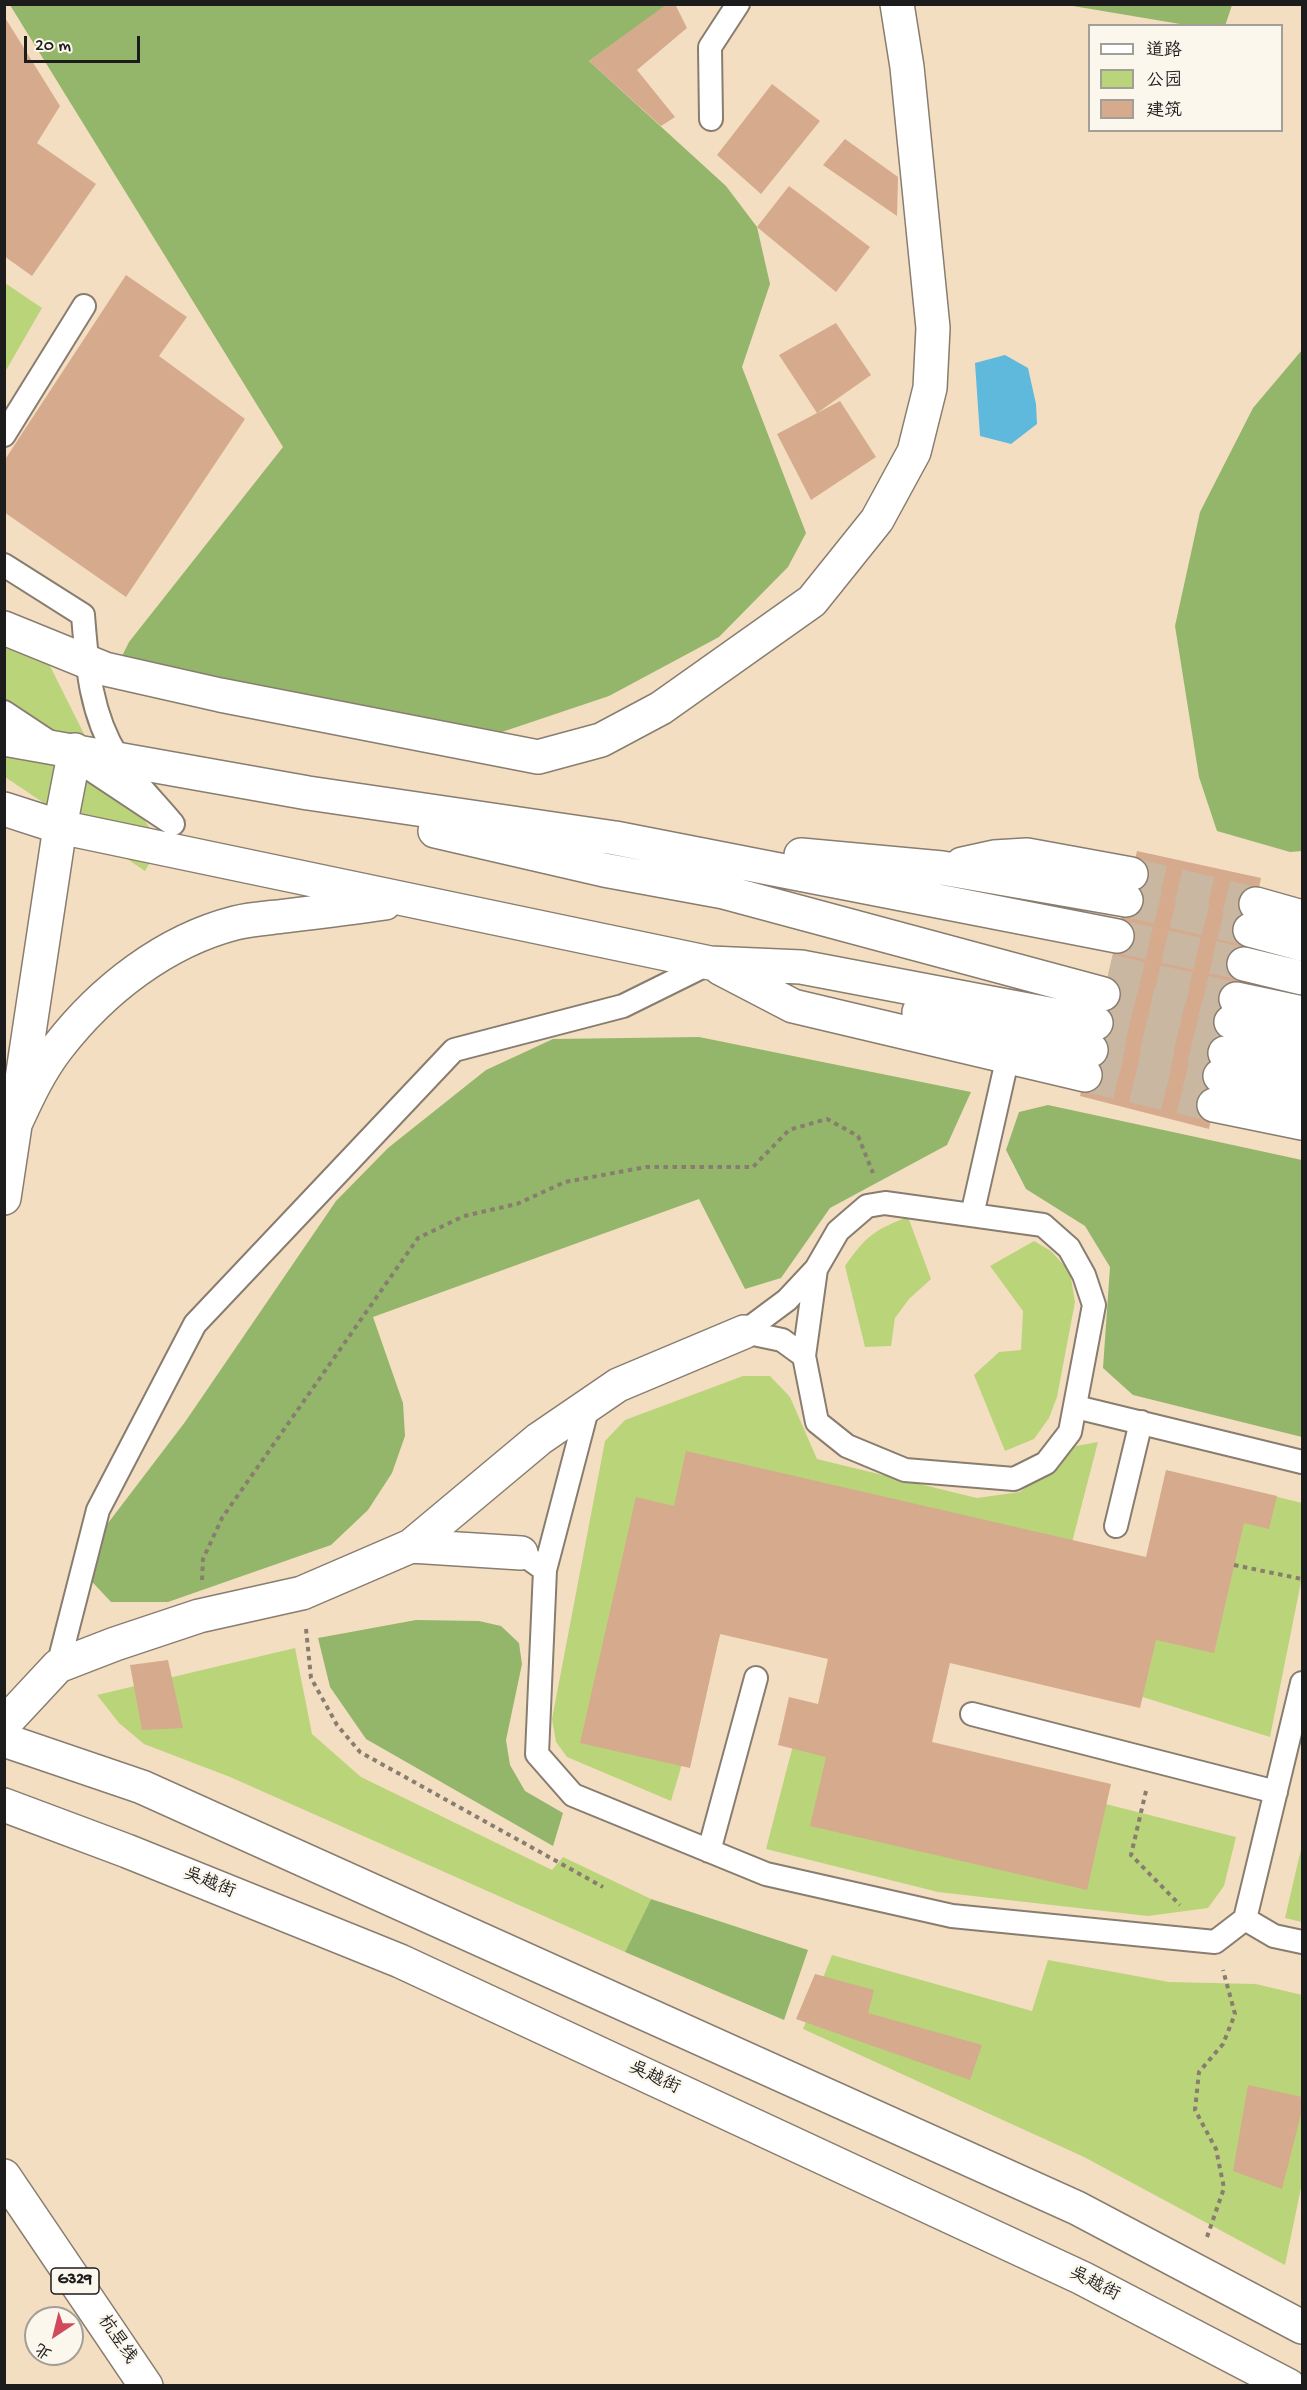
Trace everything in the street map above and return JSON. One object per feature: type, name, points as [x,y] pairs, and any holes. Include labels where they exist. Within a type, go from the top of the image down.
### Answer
[{"type":"main road","points":[[4,628],[105,669],[232,697],[538,757],[601,740],[661,708],[812,601],[878,520],[914,452],[930,388],[933,328],[907,67],[897,4]]},
{"type":"main road","points":[[4,739],[308,793],[615,838],[1117,936]]},
{"type":"main road","points":[[4,1198],[60,826],[75,750]]},
{"type":"main road","points":[[75,750],[604,870],[724,892],[1097,1023]]},
{"type":"main road","points":[[4,808],[60,826],[710,963],[801,967],[1097,1023]]},
{"type":"main road","points":[[615,838],[1128,887]]},
{"type":"main road","points":[[16,1122],[34,1084],[57,1048],[85,1015],[116,986],[143,966],[172,949],[236,922],[411,900]]},
{"type":"main road","points":[[1302,918],[1253,917],[1302,944]]},
{"type":"main road","points":[[710,963],[793,1006],[1008,1056],[1097,1023]]},
{"type":"main road","points":[[1244,964],[1302,978]]},
{"type":"main road","points":[[1226,1051],[1302,1013]]},
{"type":"main road","points":[[1226,1051],[1302,1036]]},
{"type":"main road","points":[[1226,1051],[1302,1070]]},
{"type":"main road","points":[[1226,1051],[1302,1093]]},
{"type":"main road","points":[[1226,1051],[1302,1123]]},
{"type":"main road","points":[[4,1724],[58,1666],[199,1616],[302,1593],[411,1546],[539,1439],[618,1385],[744,1332]]},
{"type":"main road","points":[[411,1546],[533,1562]]},
{"type":"main road","points":[[4,1740],[141,1787],[1077,2208],[1302,2327]]},
{"type":"main road","name":"吴越街","points":[[4,1805],[127,1851],[400,1961],[1082,2278],[1289,2385]]},
{"type":"main road","name":"杭昱线","points":[[4,2176],[146,2385]]},
{"type":"lane","points":[[711,119],[710,47],[738,4]]},
{"type":"lane","points":[[4,435],[84,306]]},
{"type":"lane","points":[[4,565],[83,615],[88,673],[97,717],[117,757],[173,824],[4,712]]},
{"type":"lane","points":[[58,1666],[98,1510],[195,1324],[453,1050],[623,1006],[710,963]]},
{"type":"lane","points":[[972,1215],[1008,1056]]},
{"type":"lane","points":[[744,1332],[787,1300],[816,1269],[838,1231],[867,1206],[885,1203],[1043,1225],[1069,1248],[1084,1275],[1094,1305],[1070,1432],[1046,1462],[1014,1479],[905,1470],[847,1446],[817,1422],[804,1356],[816,1269]]},
{"type":"lane","points":[[744,1332],[782,1341],[804,1356]]},
{"type":"lane","points":[[588,1406],[533,1562],[537,1754],[573,1795],[766,1874],[952,1916],[1215,1942],[1245,1919],[1302,1685]]},
{"type":"lane","points":[[1076,1407],[1302,1462]]},
{"type":"lane","points":[[1116,1526],[1141,1422]]},
{"type":"lane","points":[[709,1851],[756,1678]]},
{"type":"lane","points":[[972,1714],[1276,1792]]},
{"type":"lane","points":[[1245,1919],[1274,1936],[1302,1942]]},
{"type":"path","points":[[199,1616],[203,1559],[222,1518],[418,1238],[464,1216],[518,1204],[565,1182],[646,1167],[753,1167],[789,1130],[827,1119],[858,1136],[885,1203]]},
{"type":"path","points":[[1234,1565],[1302,1580]]},
{"type":"path","points":[[302,1593],[311,1678],[337,1725],[360,1752],[603,1887]]},
{"type":"path","points":[[1153,1761],[1131,1855],[1215,1942],[1235,2014],[1222,2044],[1199,2072],[1195,2110],[1216,2149],[1224,2188],[1195,2271]]},
{"type":"green space","points":[[10,5],[667,5],[589,61],[726,186],[757,227],[770,284],[742,367],[806,533],[788,567],[719,637],[609,696],[490,736],[115,670],[129,642],[283,447]]},
{"type":"green space","points":[[1067,5],[1232,5],[1226,24],[1180,24]]},
{"type":"green space","points":[[5,283],[42,308],[5,372]]},
{"type":"green space","points":[[1302,350],[1302,851],[1290,852],[1217,831],[1199,777],[1175,626],[1200,512],[1253,408]]},
{"type":"green space","points":[[4,627],[44,654],[91,748],[161,843],[145,871],[5,777]]},
{"type":"green space","points":[[699,1037],[971,1092],[947,1145],[830,1208],[781,1278],[745,1289],[699,1199],[373,1317],[403,1403],[405,1436],[392,1473],[368,1510],[331,1545],[168,1602],[111,1602],[82,1571],[102,1531],[185,1422],[336,1201],[388,1148],[486,1070],[553,1039]]},
{"type":"green space","points":[[1048,1105],[1302,1160],[1302,1437],[1133,1395],[1103,1368],[1110,1267],[1085,1226],[1026,1189],[1006,1150],[1019,1112]]},
{"type":"green space","points":[[908,1217],[931,1279],[909,1299],[895,1318],[891,1346],[865,1347],[845,1266],[872,1235]]},
{"type":"green space","points":[[1034,1241],[1051,1251],[1070,1272],[1075,1302],[1057,1397],[1049,1418],[1034,1439],[1005,1451],[974,1375],[999,1352],[1021,1350],[1023,1311],[990,1266]]},
{"type":"green space","points":[[743,1376],[770,1376],[790,1397],[817,1459],[977,1498],[1020,1492],[1076,1446],[1098,1442],[1062,1581],[758,1507],[671,1801],[567,1757],[556,1742],[552,1719],[605,1441],[625,1420]]},
{"type":"green space","points":[[1217,1482],[1302,1503],[1302,1577],[1270,1737],[1098,1683]]},
{"type":"green space","points":[[416,1620],[479,1621],[501,1626],[519,1643],[522,1664],[506,1740],[510,1765],[525,1791],[563,1813],[553,1846],[366,1739],[330,1687],[318,1638]]},
{"type":"green space","points":[[295,1648],[312,1734],[361,1777],[552,1870],[563,1857],[651,1899],[625,1952],[230,1777],[144,1744],[119,1723],[97,1695]]},
{"type":"green space","points":[[798,1726],[1236,1837],[1224,1886],[1208,1908],[1148,1916],[938,1892],[766,1849]]},
{"type":"green space","points":[[1302,1845],[1302,1922],[1285,1918]]},
{"type":"green space","points":[[651,1899],[808,1950],[784,2020],[625,1952]]},
{"type":"green space","points":[[832,1955],[1032,2011],[1048,1960],[1169,1982],[1256,1984],[1302,1995],[1302,2183],[1285,2265],[1084,2157],[803,2029]]},
{"type":"water","points":[[1005,355],[1028,368],[1036,404],[1037,424],[1011,444],[980,436],[975,363]]},
{"type":"building","points":[[667,4],[675,4],[687,28],[637,70],[675,117],[661,126],[589,61]]},
{"type":"building","points":[[4,16],[60,106],[37,143],[96,184],[32,276],[4,256]]},
{"type":"building","points":[[772,84],[820,121],[761,194],[717,155]]},
{"type":"building","points":[[845,139],[898,177],[897,216],[823,165]]},
{"type":"building","points":[[789,186],[870,247],[836,292],[757,227]]},
{"type":"building","points":[[126,275],[187,317],[159,356],[245,419],[126,597],[4,512],[4,461]]},
{"type":"building","points":[[836,323],[871,375],[817,413],[779,355]]},
{"type":"building","points":[[840,401],[876,457],[811,500],[777,434]]},
{"type":"building","points":[[1137,851],[1261,878],[1209,1129],[1080,1096]]},
{"type":"building","points":[[686,1451],[1146,1557],[1166,1470],[1277,1496],[1269,1529],[1244,1523],[1214,1653],[1156,1640],[1140,1708],[950,1663],[932,1742],[1111,1784],[1087,1890],[810,1826],[826,1757],[778,1745],[789,1697],[818,1704],[828,1659],[720,1634],[690,1768],[580,1743],[636,1497],[674,1506]]},
{"type":"building","points":[[168,1660],[183,1728],[142,1730],[130,1665]]},
{"type":"building","points":[[815,1974],[874,1990],[868,2013],[982,2045],[970,2080],[796,2019]]},
{"type":"building","points":[[1248,2085],[1302,2097],[1302,2110],[1282,2189],[1233,2171]]},
{"type":"tunnel","points":[[1131,874],[1256,904]]},
{"type":"tunnel","points":[[1126,900],[1250,930]]},
{"type":"tunnel","points":[[1117,936],[1244,964]]},
{"type":"tunnel","points":[[1109,971],[1236,999]]},
{"type":"tunnel","points":[[1103,994],[1231,1022]]},
{"type":"tunnel","points":[[1096,1023],[1225,1053]]},
{"type":"tunnel","points":[[1091,1050],[1220,1076]]},
{"type":"tunnel","points":[[1085,1075],[1214,1105]]}]
